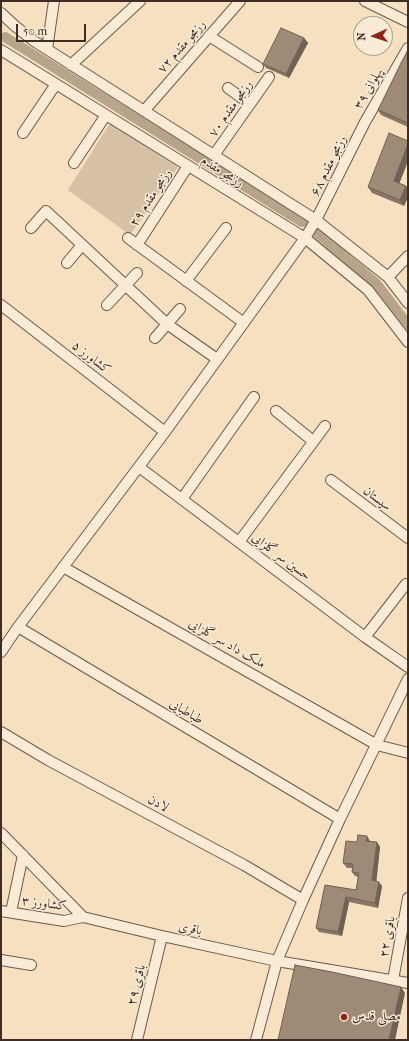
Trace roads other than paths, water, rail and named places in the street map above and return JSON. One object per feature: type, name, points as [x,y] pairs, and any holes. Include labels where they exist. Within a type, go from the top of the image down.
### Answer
[{"type":"street","points":[[47,49],[54,1]]},
{"type":"street","points":[[71,65],[140,1]]},
{"type":"street","name":"رزمجو مقدم ۷۲","points":[[144,111],[240,1]]},
{"type":"street","points":[[365,1],[408,22]]},
{"type":"street","name":"رزمجو مقدم","points":[[1,13],[34,41],[316,220],[388,277],[408,303]]},
{"type":"street","points":[[209,36],[258,66]]},
{"type":"street","name":"پهلوانی ۳۹","points":[[365,122],[408,48]]},
{"type":"street","name":"رزمجو مقدم","points":[[1,50],[305,238],[368,290],[408,342]]},
{"type":"street","name":"رزمجو مقدم ۷۰","points":[[214,156],[269,77]]},
{"type":"street","points":[[23,133],[56,84]]},
{"type":"street","points":[[228,88],[250,104]]},
{"type":"street","points":[[74,163],[106,115]]},
{"type":"street","name":"رزمجو مقدم ۶۸","points":[[1,652],[63,567],[166,432],[305,238],[316,220],[365,122]]},
{"type":"street","name":"رزمجو مقدم ۲۹","points":[[186,281],[132,242],[188,166]]},
{"type":"street","points":[[30,228],[46,211],[167,324],[218,359]]},
{"type":"street","points":[[226,228],[186,281],[244,323]]},
{"type":"street","points":[[67,263],[82,246]]},
{"type":"street","points":[[388,277],[408,256]]},
{"type":"street","points":[[108,305],[137,273]]},
{"type":"street","name":"کشاورز ۵","points":[[1,305],[166,432]]},
{"type":"street","points":[[155,338],[180,308]]},
{"type":"street","points":[[182,499],[254,397]]},
{"type":"street","points":[[276,411],[313,441]]},
{"type":"street","points":[[239,542],[324,426]]},
{"type":"street","name":"حسین سر گلزایی","points":[[139,467],[365,637],[408,667]]},
{"type":"street","name":"سیستان","points":[[331,480],[408,538]]},
{"type":"street","name":"ملک داد سر گلزایی","points":[[63,567],[377,745],[408,753]]},
{"type":"street","points":[[365,637],[406,584]]},
{"type":"street","name":"طباطبایی","points":[[18,627],[340,819]]},
{"type":"street","points":[[256,1040],[277,961],[340,819],[408,679]]},
{"type":"street","name":"لادن","points":[[1,732],[48,760],[244,865],[303,900]]},
{"type":"street","points":[[1,833],[83,917]]},
{"type":"street","points":[[6,912],[23,855]]},
{"type":"street","name":"باقری ۲۲","points":[[393,980],[408,898]]},
{"type":"street","name":"کشاورز ۳","points":[[6,912],[64,922],[83,917]]},
{"type":"street","name":"باقری","points":[[83,917],[277,961],[408,983]]},
{"type":"street","name":"باقری ۲۹","points":[[137,1040],[162,936]]},
{"type":"street","points":[[1,960],[31,965]]},
{"type":"waterway","points":[[5,37],[302,222]]},
{"type":"waterway","points":[[318,234],[376,283],[408,325]]},
{"type":"place","name":"مصلی قدس","points":[[344,1017]]}]
